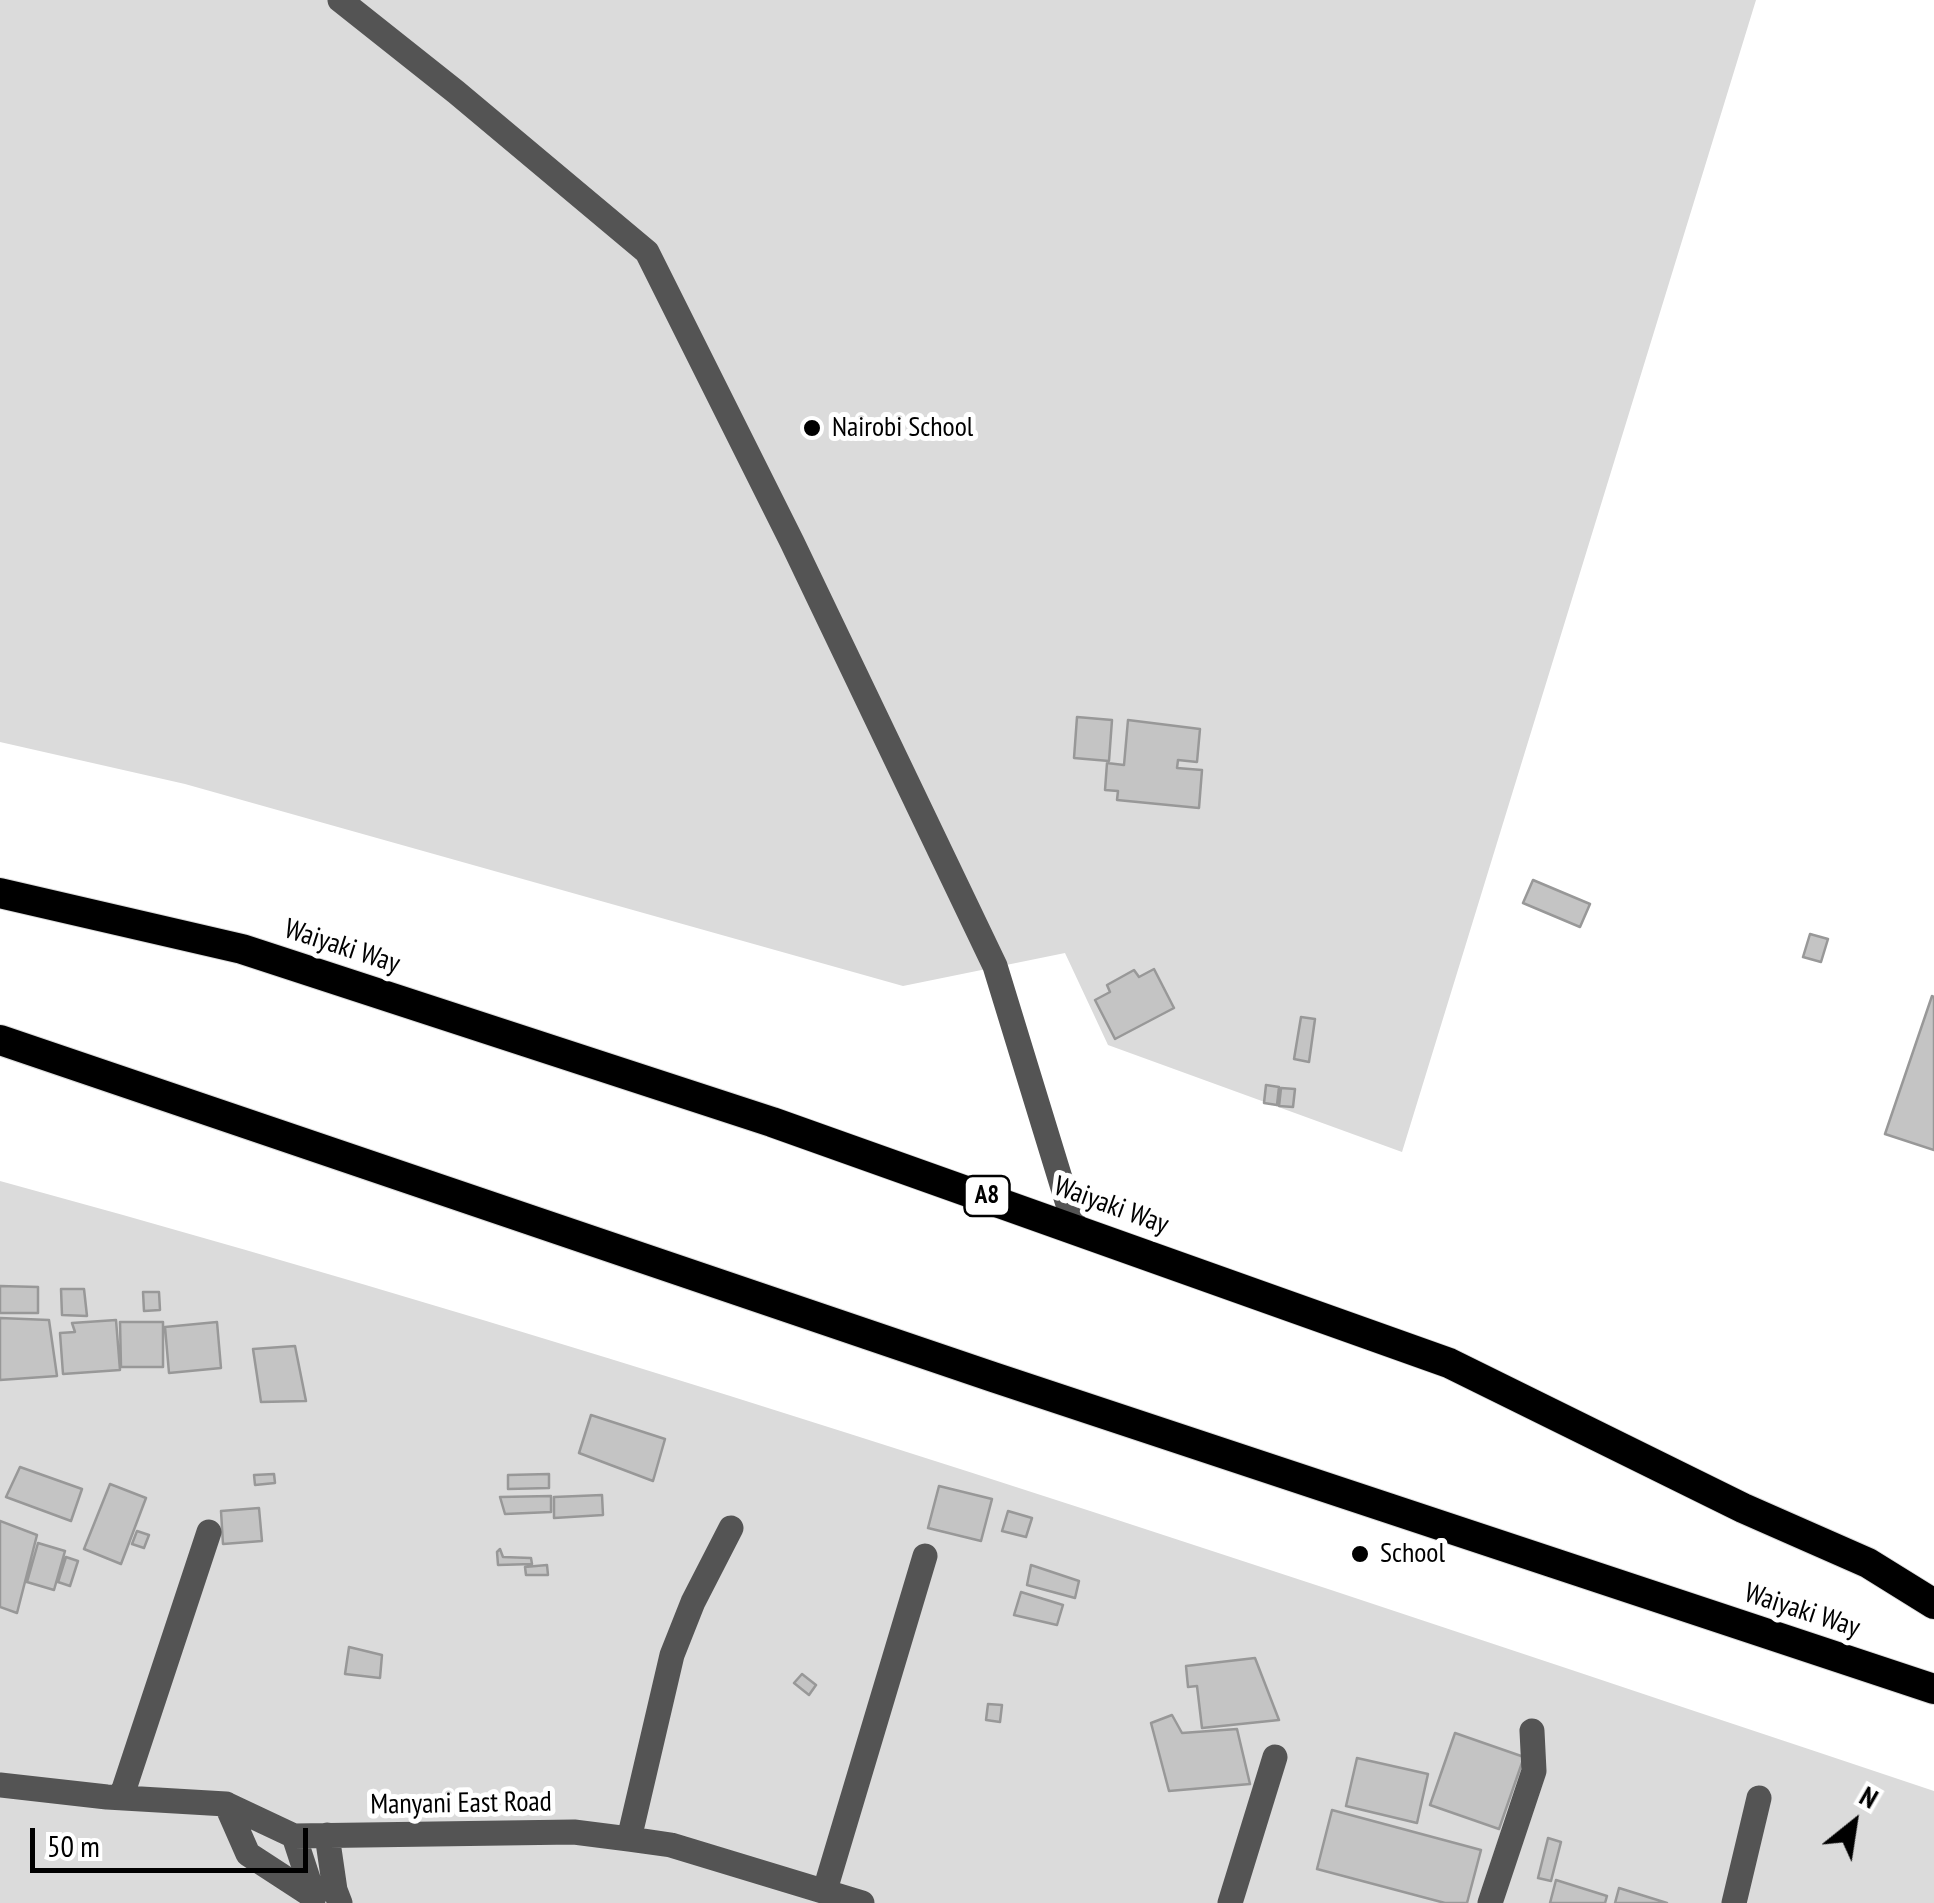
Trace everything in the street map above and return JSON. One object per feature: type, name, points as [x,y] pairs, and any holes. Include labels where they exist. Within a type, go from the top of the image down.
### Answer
[{"type":"highway","name":"Waiyaki Way","points":[[0,893],[242,949],[772,1122],[1448,1363],[1743,1508],[1868,1563],[1934,1604]]},
{"type":"highway","name":"Waiyaki Way","points":[[0,1040],[993,1377],[1934,1690]]},
{"type":"street","points":[[340,0],[647,252],[792,542],[995,966],[1075,1227]]},
{"type":"street","points":[[628,1839],[672,1655],[692,1602],[731,1528]]},
{"type":"street","points":[[122,1798],[209,1532]]},
{"type":"street","points":[[825,1890],[926,1556]]},
{"type":"street","points":[[1490,1903],[1534,1772],[1532,1731]]},
{"type":"street","points":[[1230,1903],[1275,1757]]},
{"type":"street","name":"Manyani East Road","points":[[0,1785],[226,1804],[294,1836],[574,1832],[628,1839],[671,1845],[862,1903]]},
{"type":"street","points":[[1734,1903],[1759,1798]]},
{"type":"street","points":[[226,1804],[248,1854],[318,1900]]},
{"type":"street","points":[[327,1835],[340,1903]]},
{"type":"street","points":[[294,1836],[318,1900]]},
{"type":"shaded area","name":"Nairobi School","points":[[0,0],[1756,0],[1402,1152],[1108,1045],[1065,953],[903,986],[185,784],[0,742]]},
{"type":"shaded area","points":[[0,1181],[487,1321],[971,1472],[1934,1791],[1934,1903],[0,1903]]},
{"type":"building","points":[[1077,717],[1112,720],[1109,761],[1074,758]]},
{"type":"building","points":[[1128,720],[1200,729],[1197,762],[1178,760],[1177,768],[1202,770],[1199,808],[1117,800],[1118,791],[1105,790],[1107,763],[1124,765]]},
{"type":"building","points":[[1533,880],[1590,904],[1580,927],[1523,903]]},
{"type":"building","points":[[1810,934],[1828,939],[1821,962],[1803,957]]},
{"type":"building","points":[[1154,969],[1174,1008],[1115,1039],[1095,1000],[1110,992],[1107,985],[1134,970],[1139,977]]},
{"type":"building","points":[[1934,997],[1934,1150],[1885,1134]]},
{"type":"building","points":[[1301,1017],[1315,1019],[1309,1062],[1294,1059]]},
{"type":"building","points":[[1266,1085],[1279,1087],[1277,1105],[1264,1103]]},
{"type":"building","points":[[1281,1088],[1295,1089],[1293,1107],[1279,1106]]},
{"type":"building","points":[[0,1286],[38,1287],[38,1313],[0,1313]]},
{"type":"building","points":[[61,1289],[84,1289],[87,1316],[62,1315]]},
{"type":"building","points":[[143,1292],[159,1292],[160,1310],[144,1311]]},
{"type":"building","points":[[0,1318],[49,1320],[57,1376],[0,1380]]},
{"type":"building","points":[[116,1320],[120,1370],[63,1374],[60,1333],[75,1332],[72,1323]]},
{"type":"building","points":[[120,1322],[163,1322],[163,1367],[121,1367]]},
{"type":"building","points":[[217,1322],[221,1368],[169,1373],[165,1327]]},
{"type":"building","points":[[295,1346],[306,1401],[261,1402],[253,1349]]},
{"type":"building","points":[[591,1415],[665,1439],[653,1481],[579,1453]]},
{"type":"building","points":[[20,1467],[82,1489],[71,1521],[6,1497]]},
{"type":"building","points":[[274,1474],[275,1483],[255,1485],[254,1475]]},
{"type":"building","points":[[549,1474],[549,1488],[508,1489],[508,1475]]},
{"type":"building","points":[[110,1484],[146,1498],[121,1564],[84,1549]]},
{"type":"building","points":[[939,1486],[992,1499],[981,1541],[928,1528]]},
{"type":"building","points":[[602,1495],[603,1515],[554,1518],[554,1497]]},
{"type":"building","points":[[551,1496],[551,1512],[505,1514],[500,1497]]},
{"type":"building","points":[[259,1508],[262,1541],[223,1544],[221,1511]]},
{"type":"building","points":[[1008,1511],[1032,1518],[1026,1537],[1002,1531]]},
{"type":"building","points":[[0,1521],[37,1535],[17,1613],[0,1607]]},
{"type":"building","points":[[137,1531],[149,1535],[144,1548],[132,1544]]},
{"type":"building","points":[[38,1543],[65,1551],[54,1590],[27,1582]]},
{"type":"building","points":[[500,1549],[503,1557],[531,1558],[532,1564],[498,1565]]},
{"type":"building","points":[[66,1557],[78,1561],[70,1586],[58,1582]]},
{"type":"building","points":[[547,1565],[548,1575],[526,1575],[525,1567]]},
{"type":"building","points":[[1031,1565],[1079,1581],[1075,1598],[1027,1585]]},
{"type":"building","points":[[1021,1592],[1063,1605],[1057,1625],[1014,1615]]},
{"type":"building","points":[[349,1647],[382,1655],[380,1678],[345,1674]]},
{"type":"building","points":[[1255,1658],[1279,1720],[1202,1728],[1197,1686],[1188,1687],[1186,1666]]},
{"type":"building","points":[[802,1674],[816,1685],[809,1695],[794,1683]]},
{"type":"building","points":[[988,1704],[1002,1705],[1000,1722],[986,1720]]},
{"type":"building","points":[[1172,1715],[1182,1733],[1237,1729],[1250,1784],[1169,1791],[1151,1723]]},
{"type":"building","points":[[1455,1733],[1524,1757],[1499,1829],[1430,1805]]},
{"type":"building","points":[[1357,1758],[1428,1774],[1417,1823],[1346,1806]]},
{"type":"building","points":[[1332,1810],[1481,1850],[1467,1903],[1445,1903],[1317,1869]]},
{"type":"building","points":[[1548,1838],[1561,1842],[1551,1881],[1538,1878]]},
{"type":"building","points":[[1556,1880],[1607,1896],[1605,1903],[1550,1903]]},
{"type":"building","points":[[1619,1888],[1667,1903],[1615,1903]]},
{"type":"place","name":"Nairobi School","points":[[812,428]]},
{"type":"place","name":"School","points":[[1360,1554]]}]
